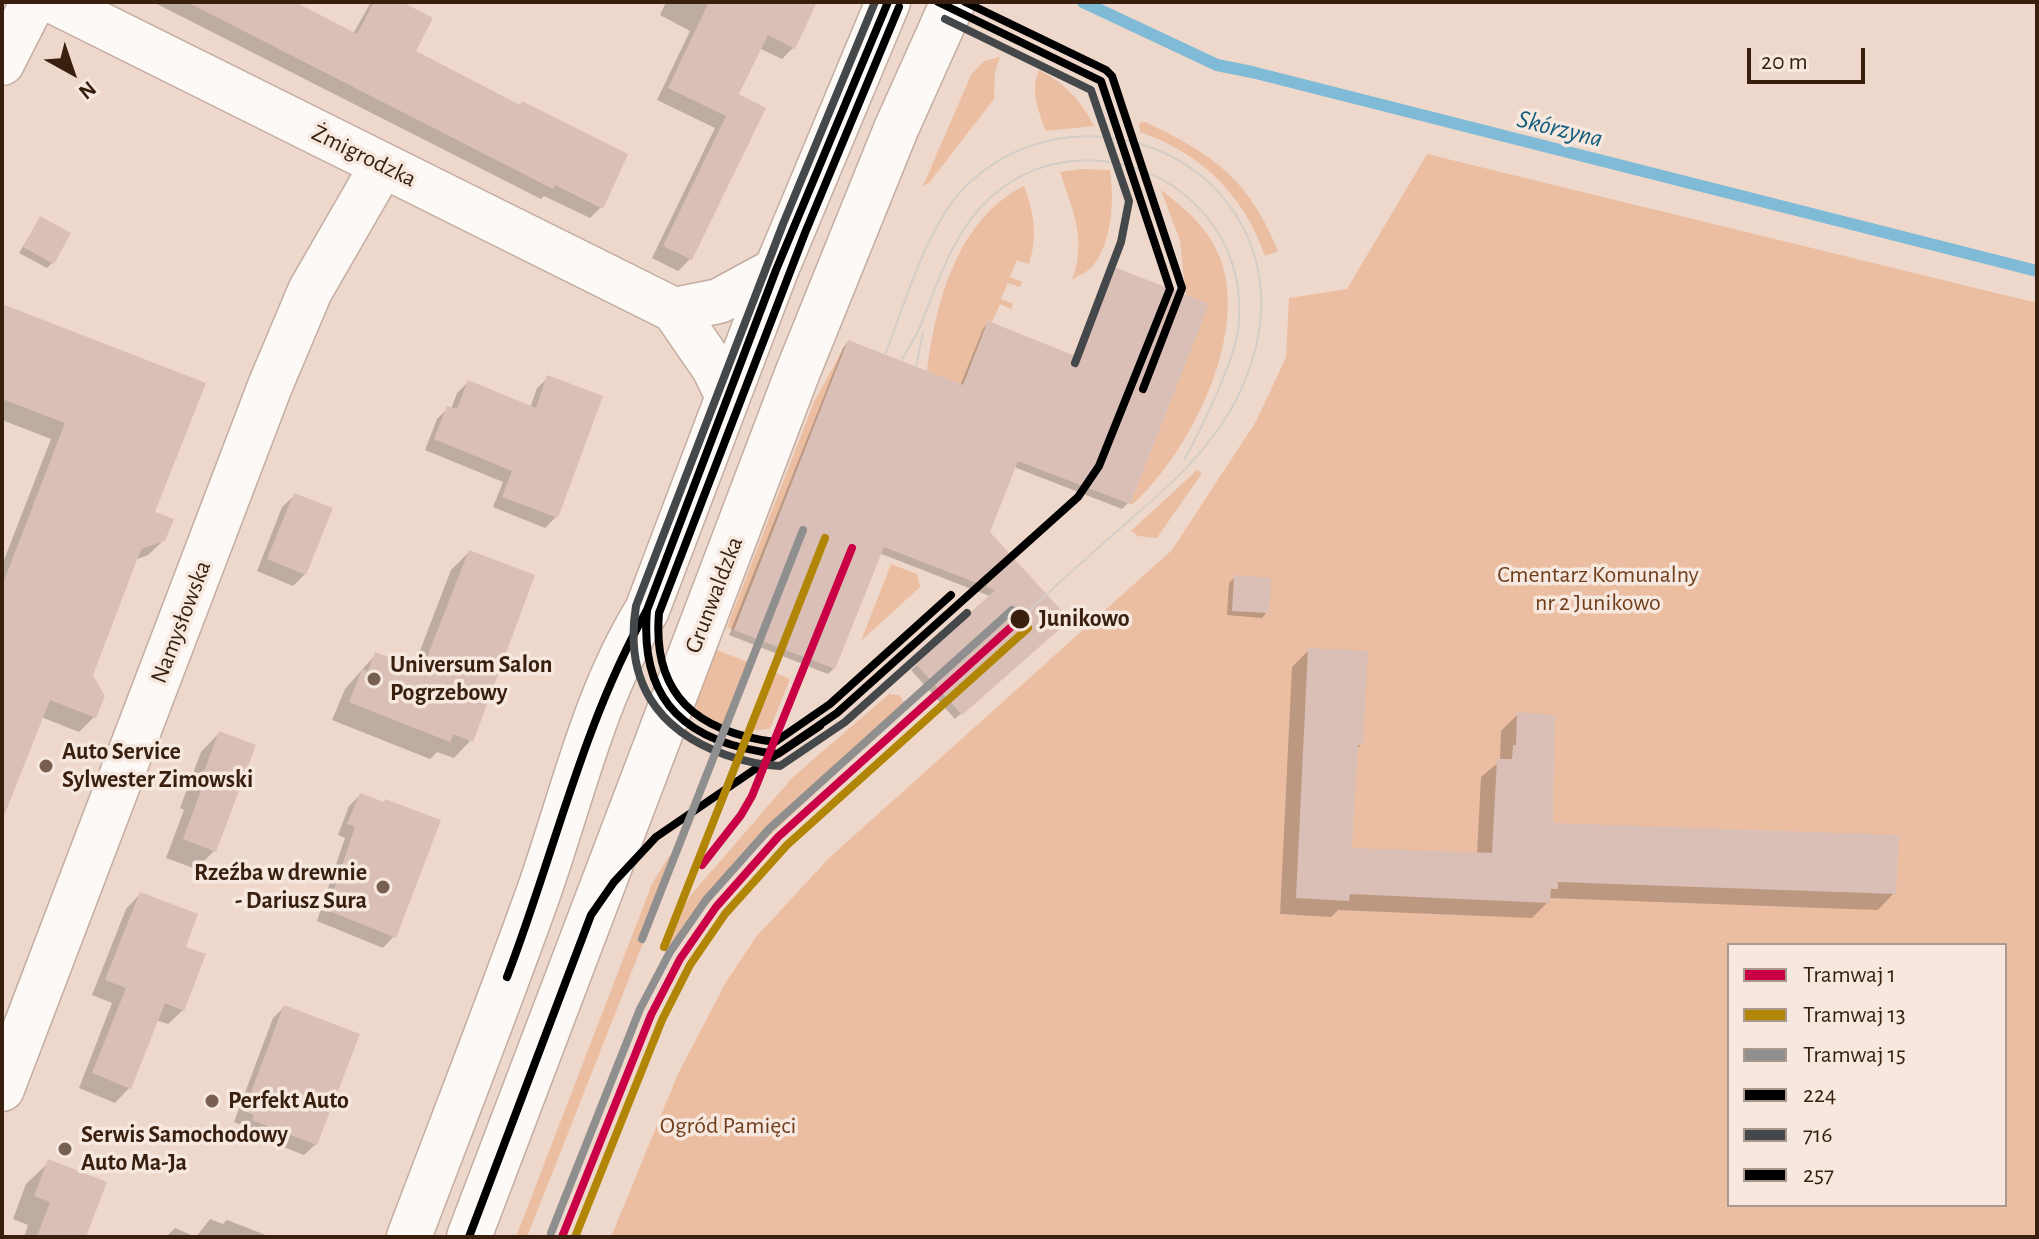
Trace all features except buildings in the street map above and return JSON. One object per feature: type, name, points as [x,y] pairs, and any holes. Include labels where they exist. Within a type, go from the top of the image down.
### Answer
[{"type":"street","points":[[2,63],[33,2]]},
{"type":"street","name":"Żmigrodzka","points":[[55,2],[674,310],[714,368],[727,395]]},
{"type":"street","points":[[409,1237],[538,894],[601,702],[627,644],[647,610],[776,270],[888,2]]},
{"type":"street","name":"Grunwaldzka","points":[[469,1237],[797,374],[896,129],[953,2]]},
{"type":"street","name":"Namysłowska","points":[[2,1089],[270,386],[310,291],[382,166]]},
{"type":"street","points":[[674,310],[719,301],[776,270]]},
{"type":"green space","points":[[1000,57],[995,72],[994,99],[929,183],[923,186],[971,75],[984,61]]},
{"type":"green space","points":[[1039,70],[1071,93],[1094,126],[1046,131],[1035,93]]},
{"type":"green space","points":[[1145,122],[1190,146],[1226,172],[1255,205],[1278,251],[1265,256],[1245,214],[1218,179],[1182,152],[1140,132],[1139,123]]},
{"type":"green space","name":"Cmentarz Komunalny nr 2 Junikowo","points":[[1427,154],[2037,303],[2037,1237],[611,1237],[678,1074],[726,982],[756,937],[829,858],[1172,550],[1255,423],[1269,394],[1286,357],[1289,298],[1347,289]]},
{"type":"green space","points":[[1110,170],[1112,207],[1100,256],[1091,268],[1072,280],[1078,238],[1060,172]]},
{"type":"green space","points":[[1024,186],[1032,215],[1033,244],[1029,264],[1017,260],[1010,277],[1022,282],[1020,287],[1008,283],[1001,299],[1013,304],[1011,309],[1000,304],[992,322],[988,321],[963,385],[927,372],[944,292],[966,241],[982,219],[1001,201]]},
{"type":"green space","points":[[1161,190],[1198,222],[1215,247],[1226,278],[1228,312],[1211,385],[1195,420],[1176,453],[1132,505],[1195,338],[1186,298],[1180,241]]},
{"type":"green space","points":[[848,340],[734,630],[727,627],[814,402]]},
{"type":"green space","points":[[1197,470],[1202,473],[1157,538],[1138,536],[1131,531]]},
{"type":"green space","points":[[891,564],[917,574],[920,587],[861,641]]},
{"type":"green space","points":[[714,649],[753,664],[728,728],[704,717],[697,707],[699,691]]},
{"type":"green space","points":[[769,670],[790,679],[770,729],[746,731]]},
{"type":"green space","points":[[889,694],[899,695],[908,707],[743,860],[699,915],[675,952],[664,944],[690,896],[793,777]]},
{"type":"green space","points":[[682,844],[527,1237],[516,1237],[652,884],[669,856]]},
{"type":"waterway","name":"Skórzyna","points":[[1083,2],[1217,65],[2037,271]]},
{"type":"tram line","points":[[885,355],[918,266],[952,202],[966,186],[1006,156],[1051,140],[1098,137],[1143,145],[1185,164],[1220,194],[1246,233],[1260,282],[1260,326],[1250,368],[1228,415],[1200,453],[1168,486],[1020,619]]},
{"type":"tram line","points":[[901,361],[919,329],[956,242],[977,211],[991,197],[1025,174],[1062,162],[1100,161],[1138,169],[1173,186],[1202,211],[1224,244],[1237,283],[1239,317],[1233,351],[1214,400],[1184,460]]},
{"type":"tram line","points":[[916,367],[923,332]]},
{"type":"tram line","name":"15","points":[[642,939],[803,530]]},
{"type":"tram line","name":"13","points":[[664,947],[825,538]]},
{"type":"tram line","name":"1","points":[[702,865],[752,796],[852,548]]},
{"type":"tram line","name":"15","points":[[551,1233],[640,1009],[670,952],[706,900],[770,828],[1012,610]]},
{"type":"tram line","name":"1","points":[[562,1237],[651,1015],[680,959],[716,907],[778,837],[1020,619]]},
{"type":"tram line","name":"13","points":[[575,1237],[662,1020],[690,965],[725,914],[787,845],[1028,628]]},
{"type":"transit line","name":"716","points":[[875,2],[783,224],[636,606],[635,657],[650,699],[681,732],[726,755],[780,766],[845,722],[967,613]]},
{"type":"transit line","name":"224","points":[[507,977],[604,699],[647,610],[776,270],[888,2]]},
{"type":"transit line","name":"224","points":[[469,1237],[591,915],[614,882],[656,837],[837,713],[1078,497],[1099,466],[1170,289],[1101,81],[938,2]]},
{"type":"transit line","name":"257","points":[[965,2],[1106,70],[1112,76],[1182,288],[1143,389]]},
{"type":"transit line","name":"257","points":[[899,7],[805,233],[659,613],[663,666],[672,687],[685,704],[702,718],[747,737],[775,742],[830,704],[951,595]]},
{"type":"transit line","name":"716","points":[[945,19],[1091,90],[1129,201],[1121,242],[1075,363]]},
{"type":"transit line","name":"224","points":[[647,610],[647,643],[652,671],[661,694],[676,714],[695,729],[746,749],[778,754],[820,726]]},
{"type":"place","name":"Junikowo","points":[[1020,619]]},
{"type":"place","name":"Universum Salon Pogrzebowy","points":[[374,679]]},
{"type":"place","name":"Auto Service Sylwester Zimowski","points":[[46,766]]},
{"type":"place","name":"Rzeźba w drewnie - Dariusz Sura","points":[[383,887]]},
{"type":"place","name":"Perfekt Auto","points":[[212,1101]]},
{"type":"place","name":"Serwis Samochodowy Auto Ma-Ja","points":[[65,1149]]},
{"type":"park label","name":"Ogród Pamięci","points":[[728,1126]]}]
